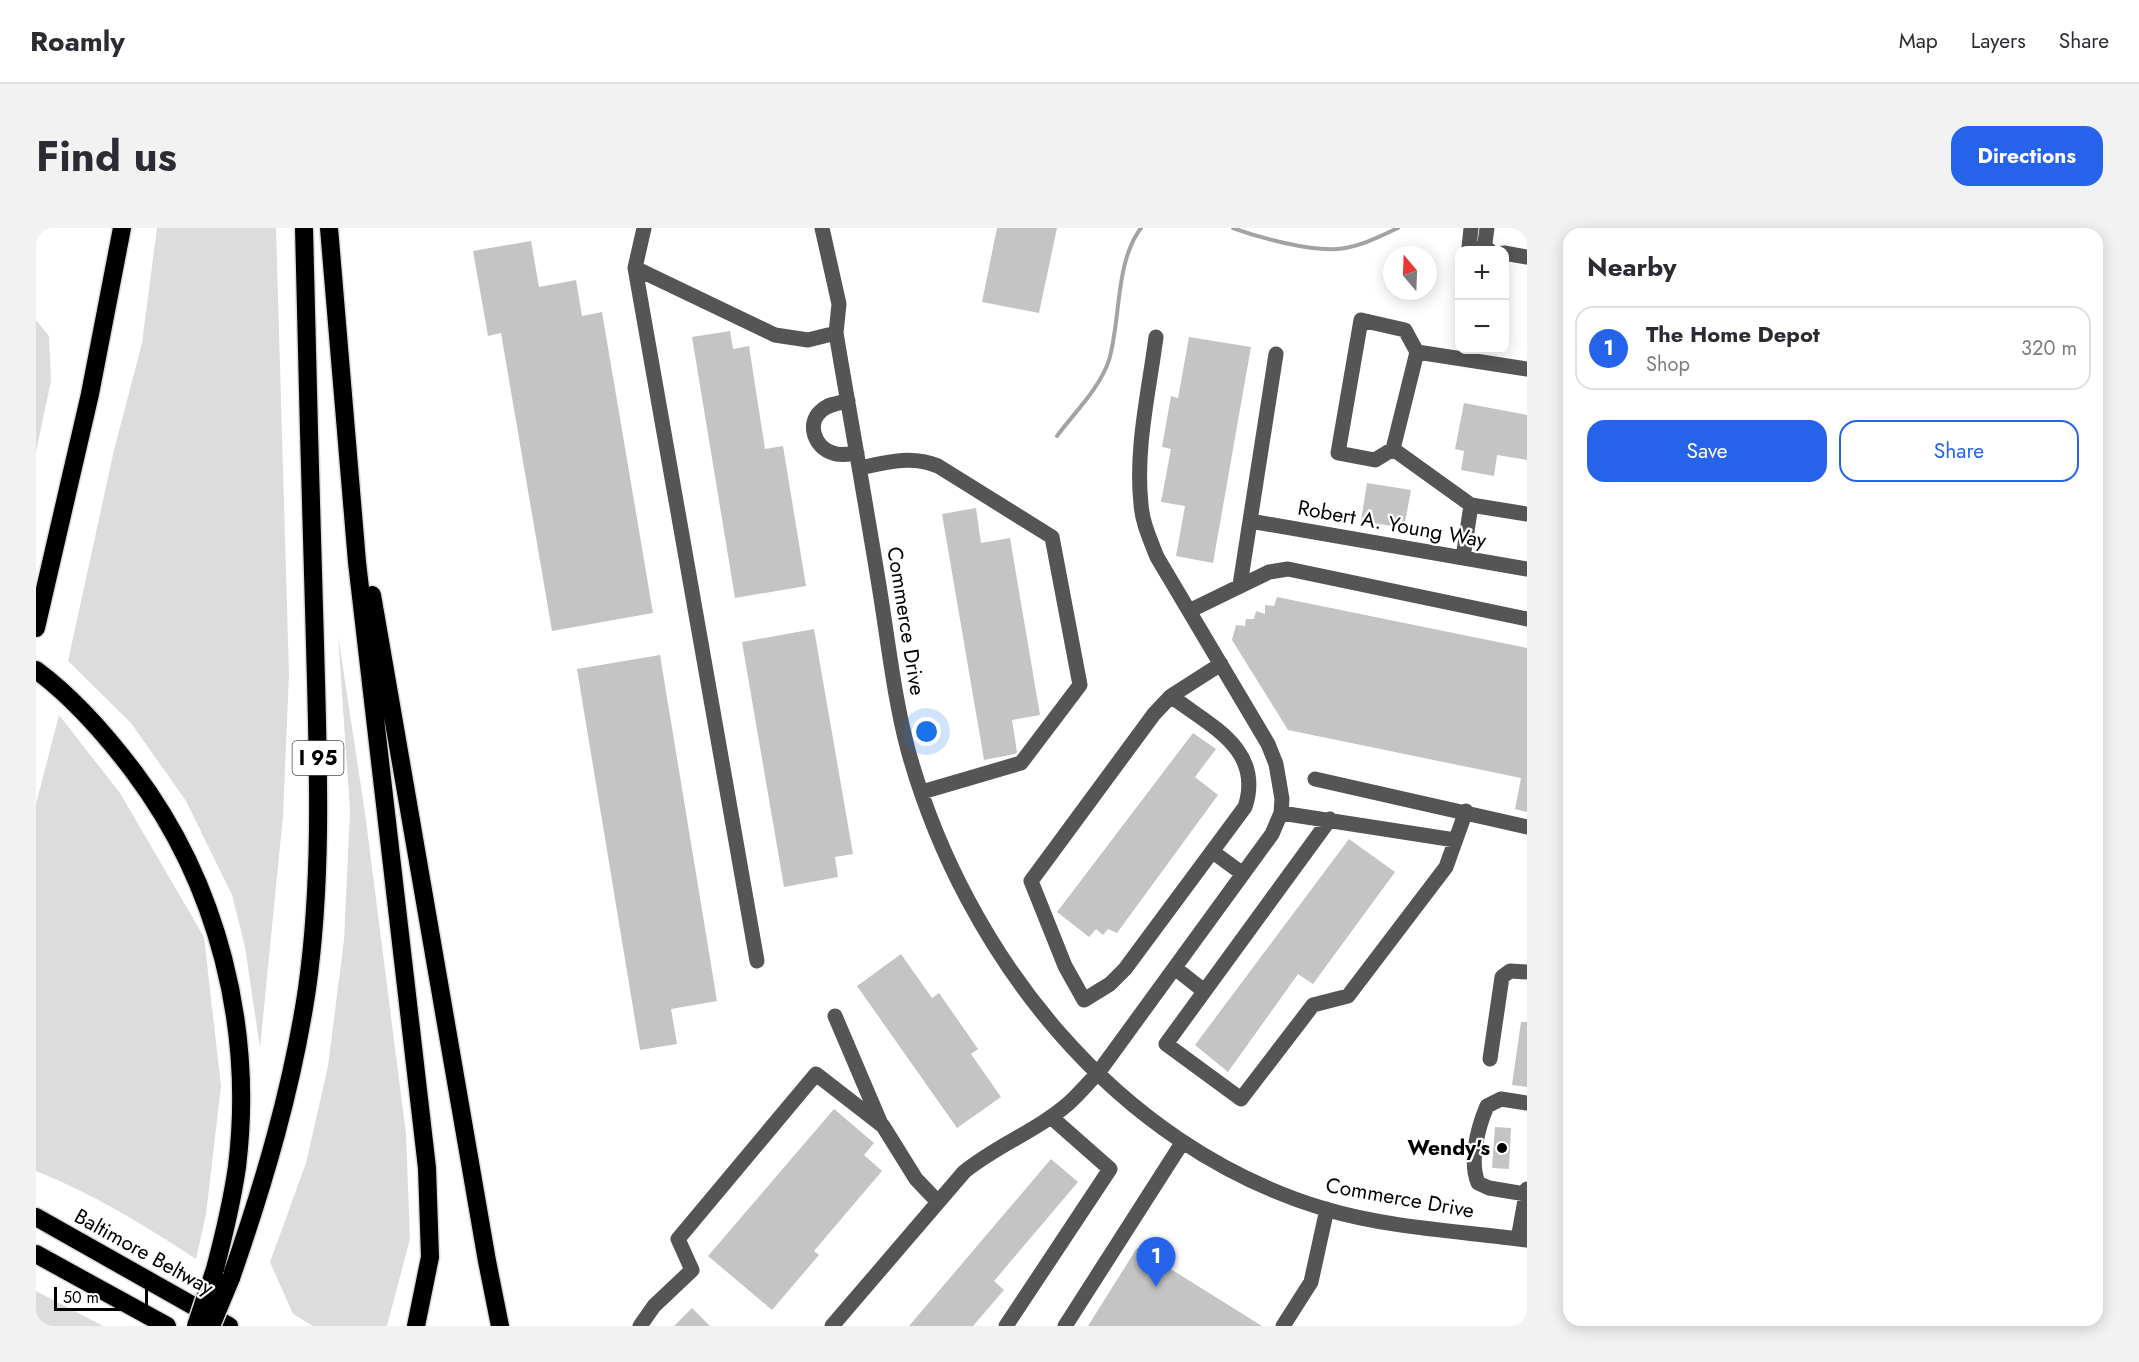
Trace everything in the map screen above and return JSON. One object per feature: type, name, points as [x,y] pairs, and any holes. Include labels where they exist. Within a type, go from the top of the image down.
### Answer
[{"type":"highway","points":[[37,623],[90,394],[122,228]]},
{"type":"highway","name":"I 95","points":[[211,1326],[223,1273],[268,1170],[287,1097],[307,989],[316,897],[319,772],[304,228]]},
{"type":"highway","points":[[329,228],[357,562],[427,1168],[430,1257],[416,1326]]},
{"type":"highway","points":[[343,396],[366,560],[500,1326]]},
{"type":"highway","points":[[36,670],[83,712],[146,788],[182,847],[219,940],[239,1043],[240,1124],[223,1273],[196,1326]]},
{"type":"highway","name":"Baltimore Beltway","points":[[36,1217],[229,1326]]},
{"type":"highway","points":[[36,1254],[166,1326]]},
{"type":"street","points":[[644,228],[635,268],[758,961]]},
{"type":"street","name":"Commerce Drive","points":[[822,228],[839,304],[836,333],[899,708],[908,749],[952,870],[999,953],[1064,1038],[1098,1073],[1182,1143],[1251,1182],[1328,1209],[1380,1221],[1523,1239]]},
{"type":"street","points":[[1469,246],[1471,228]]},
{"type":"street","points":[[1486,246],[1487,228]]},
{"type":"street","points":[[1509,254],[1527,257]]},
{"type":"street","points":[[635,268],[775,335],[808,340],[836,333]]},
{"type":"street","points":[[1361,320],[1405,330],[1417,352],[1392,449],[1375,460],[1338,453],[1361,320]]},
{"type":"street","points":[[832,1326],[964,1172],[991,1150],[1051,1117],[1070,1103],[1098,1073],[1272,834],[1281,813],[1280,782],[1272,754],[1257,723],[1157,557],[1146,531],[1141,504],[1140,459],[1156,337]]},
{"type":"street","points":[[1417,352],[1527,369]]},
{"type":"street","points":[[1240,585],[1276,354]]},
{"type":"street","points":[[848,401],[829,405],[815,418],[814,435],[818,443],[832,453],[858,461],[925,461],[938,466],[1052,537],[1078,674],[1080,685],[1022,763],[922,792]]},
{"type":"street","points":[[1392,449],[1471,505],[1527,514]]},
{"type":"street","points":[[1462,558],[1471,505]]},
{"type":"street","name":"Robert A. Young Way","points":[[1250,521],[1527,569]]},
{"type":"street","points":[[1189,611],[1269,572],[1288,569],[1527,619]]},
{"type":"street","points":[[1171,696],[1229,740],[1247,764],[1250,792],[1245,807],[1125,969],[1110,984],[1084,1000],[1070,976],[1031,881],[1171,696],[1221,664]]},
{"type":"street","points":[[1315,779],[1466,811],[1527,827]]},
{"type":"street","points":[[1330,819],[1166,1044],[1241,1099],[1313,1005],[1348,996],[1446,867],[1466,811]]},
{"type":"street","points":[[1281,813],[1455,840]]},
{"type":"street","points":[[1213,852],[1243,873]]},
{"type":"street","points":[[1175,968],[1204,991]]},
{"type":"street","points":[[1490,1059],[1502,977],[1510,971],[1527,972]]},
{"type":"street","points":[[835,1016],[883,1126],[916,1179],[937,1201]]},
{"type":"street","points":[[640,1326],[646,1314],[692,1270],[678,1239],[816,1074],[883,1126]]},
{"type":"street","points":[[1523,1239],[1526,1192],[1489,1188],[1478,1183],[1475,1166],[1479,1128],[1487,1106],[1501,1100],[1527,1103]]},
{"type":"street","points":[[1006,1326],[1110,1169],[1051,1117]]},
{"type":"street","points":[[1065,1326],[1182,1143]]},
{"type":"street","points":[[1283,1326],[1311,1282],[1328,1209]]},
{"type":"shaded area","points":[[157,228],[276,228],[289,675],[283,816],[260,1048],[245,947],[232,895],[186,801],[131,723],[68,661],[114,450],[142,343]]},
{"type":"shaded area","points":[[36,320],[49,336],[51,381],[36,452]]},
{"type":"shaded area","points":[[338,635],[365,813],[406,1134],[410,1239],[387,1326],[313,1326],[293,1314],[270,1262],[306,1163],[328,1066],[344,940],[350,811]]},
{"type":"shaded area","points":[[59,715],[120,793],[204,937],[221,1086],[206,1214],[196,1259],[118,1211],[36,1171],[36,804]]},
{"type":"shaded area","points":[[36,1291],[103,1326],[36,1326]]},
{"type":"building","points":[[997,228],[1057,228],[1039,313],[982,302]]},
{"type":"building","points":[[531,241],[539,287],[576,280],[582,316],[602,312],[653,613],[552,631],[501,333],[488,336],[473,251]]},
{"type":"building","points":[[730,331],[733,349],[749,346],[765,449],[783,446],[806,586],[735,598],[692,337]]},
{"type":"building","points":[[1189,337],[1251,347],[1213,563],[1176,556],[1185,506],[1161,502],[1171,449],[1162,447],[1171,396],[1178,398]]},
{"type":"building","points":[[1464,403],[1527,415],[1527,460],[1497,455],[1494,476],[1461,470],[1464,451],[1455,449]]},
{"type":"building","points":[[1367,483],[1411,490],[1404,528],[1361,521]]},
{"type":"building","points":[[976,508],[981,543],[1010,538],[1040,715],[1012,720],[1017,752],[1015,754],[984,760],[942,514]]},
{"type":"building","points":[[1277,597],[1527,648],[1527,812],[1515,809],[1521,778],[1288,730],[1232,640],[1236,625],[1245,626],[1246,619],[1254,619],[1256,611],[1265,614],[1265,605],[1274,606]]},
{"type":"building","points":[[814,629],[853,854],[835,857],[838,877],[784,887],[742,642]]},
{"type":"building","points":[[660,655],[717,1001],[671,1009],[677,1044],[640,1050],[577,669]]},
{"type":"building","points":[[1193,733],[1216,749],[1195,777],[1218,795],[1117,933],[1108,929],[1103,935],[1096,929],[1089,937],[1057,912]]},
{"type":"building","points":[[1349,839],[1395,872],[1313,984],[1298,974],[1228,1072],[1195,1045]]},
{"type":"building","points":[[901,954],[932,998],[939,993],[978,1049],[971,1054],[1001,1097],[957,1128],[857,986]]},
{"type":"building","points":[[1521,1022],[1527,1022],[1527,1087],[1512,1085]]},
{"type":"building","points":[[834,1109],[874,1143],[864,1155],[882,1171],[814,1251],[819,1255],[772,1310],[708,1256]]},
{"type":"building","name":"Wendy's","points":[[1495,1127],[1511,1128],[1509,1169],[1492,1168]]},
{"type":"building","points":[[1051,1159],[1078,1182],[994,1281],[1004,1290],[973,1326],[909,1326]]},
{"type":"building","points":[[1137,1248],[1262,1326],[1088,1326]]},
{"type":"building","points":[[692,1308],[710,1326],[674,1326]]},
{"type":"waterway","points":[[1057,436],[1093,390],[1105,370],[1113,344],[1127,257],[1141,228]]},
{"type":"waterway","points":[[1233,228],[1285,243],[1326,249],[1353,246],[1398,228]]},
{"type":"place","name":"Wendy's","points":[[1502,1148]]},
{"type":"place","name":"The Home Depot","points":[[1156,1287]]}]
